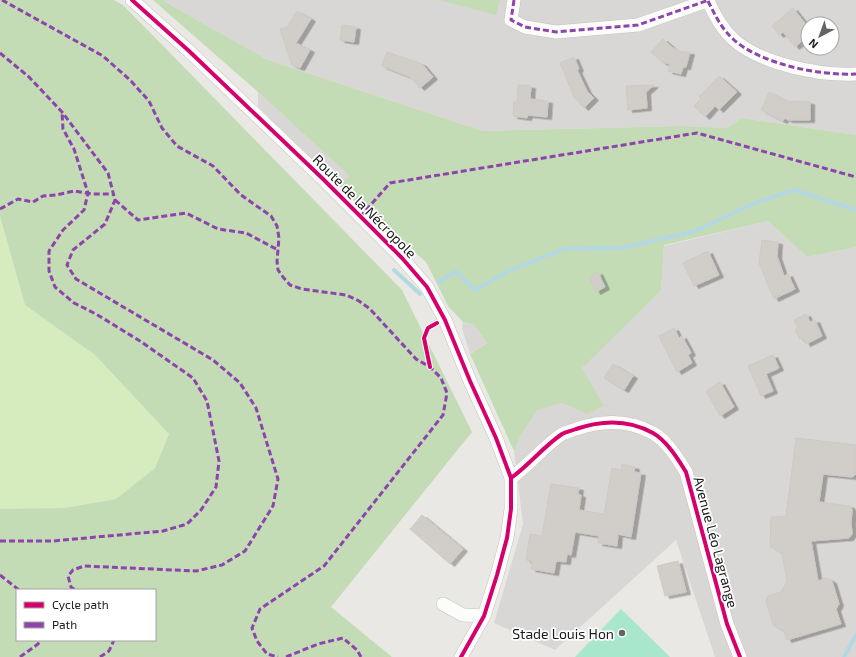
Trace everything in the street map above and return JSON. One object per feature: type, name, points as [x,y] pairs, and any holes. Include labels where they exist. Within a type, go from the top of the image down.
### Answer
[{"type":"street","name":"Route de la Nécropole","points":[[132,0],[189,51],[316,172],[419,276],[427,287],[445,320],[470,381],[496,438],[511,478]]},
{"type":"street","points":[[514,0],[511,20],[525,27],[556,32],[638,25],[709,0],[718,22],[733,40],[758,55],[794,68],[856,74]]},
{"type":"street","name":"Avenue Léo Lagrange","points":[[511,478],[521,471],[543,449],[563,433],[590,424],[606,422],[631,424],[654,433],[674,451],[686,472],[727,624],[740,657]]},
{"type":"street","points":[[461,657],[484,616],[497,575],[507,538],[511,509],[511,478]]},
{"type":"street","points":[[443,604],[463,615],[484,616]]},
{"type":"shaded area","points":[[162,0],[856,0],[856,135],[742,118],[726,128],[682,126],[483,131],[268,60]]},
{"type":"shaded area","points":[[258,92],[350,176],[338,186],[258,107]]},
{"type":"shaded area","points":[[768,221],[807,257],[856,247],[856,657],[715,657],[676,540],[555,650],[494,623],[523,524],[514,451],[522,433],[581,368],[661,291],[664,246]]},
{"type":"shaded area","points":[[463,322],[474,325],[487,343],[470,354],[462,328]]},
{"type":"shaded area","points":[[562,403],[587,414],[559,428],[533,446],[522,433],[537,410]]},
{"type":"shaded area","points":[[764,430],[781,496],[749,506],[750,516],[747,533],[721,541],[702,471],[712,467],[725,447]]},
{"type":"green space","points":[[0,0],[114,0],[123,5],[402,290],[472,432],[331,607],[392,657],[0,657],[0,509],[64,508],[116,499],[155,468],[169,434],[95,355],[25,305],[0,216]]},
{"type":"green space","points":[[153,0],[162,0],[268,60],[483,131],[682,126],[726,128],[742,118],[856,135],[856,247],[807,257],[768,221],[664,245],[661,291],[582,368],[604,406],[587,414],[562,403],[538,410],[522,433],[514,451],[470,354],[487,343],[474,325],[463,322],[448,306],[426,262],[338,186],[349,176],[258,92]]},
{"type":"green space","points":[[439,0],[500,0],[496,15]]},
{"type":"green space","points":[[0,216],[25,305],[95,355],[169,434],[155,468],[116,499],[64,508],[0,509]]},
{"type":"green space","name":"Stade Louis Hon","points":[[621,609],[670,657],[575,657]]},
{"type":"building","points":[[793,8],[800,17],[800,43],[795,47],[783,32],[779,35],[772,26]]},
{"type":"building","points":[[297,11],[311,19],[296,43],[310,50],[300,68],[292,65],[280,29],[287,27]]},
{"type":"building","points":[[342,25],[356,27],[354,42],[340,40]]},
{"type":"building","points":[[663,39],[673,48],[681,52],[690,52],[686,67],[683,67],[681,74],[668,71],[670,64],[662,62],[651,52]]},
{"type":"building","points":[[387,52],[422,64],[433,77],[420,88],[410,77],[382,66]]},
{"type":"building","points":[[574,57],[579,69],[577,70],[587,91],[594,98],[584,108],[574,97],[560,63]]},
{"type":"building","points":[[719,76],[737,92],[719,110],[715,106],[705,117],[694,106],[701,99],[699,97]]},
{"type":"building","points":[[518,85],[531,86],[530,99],[548,101],[547,117],[528,115],[527,118],[513,116],[514,102],[517,102]]},
{"type":"building","points":[[654,85],[646,92],[647,108],[628,110],[626,86]]},
{"type":"building","points":[[769,92],[786,101],[810,102],[810,120],[788,120],[785,118],[783,121],[761,110]]},
{"type":"building","points":[[762,240],[778,242],[777,256],[784,276],[788,274],[795,289],[774,299],[759,263]]},
{"type":"building","points":[[708,251],[719,275],[694,286],[683,263]]},
{"type":"building","points":[[598,272],[605,287],[596,292],[589,277]]},
{"type":"building","points":[[806,314],[810,322],[815,320],[822,336],[806,344],[803,338],[800,339],[795,330],[798,328],[794,320]]},
{"type":"building","points":[[674,328],[679,338],[682,336],[691,353],[688,355],[692,363],[677,372],[659,336]]},
{"type":"building","points":[[773,355],[779,368],[766,374],[773,391],[761,396],[748,366]]},
{"type":"building","points":[[613,364],[633,376],[624,390],[604,378]]},
{"type":"building","points":[[720,382],[734,407],[720,416],[706,391]]},
{"type":"building","points":[[796,438],[856,445],[856,474],[852,477],[823,474],[819,502],[850,506],[852,510],[852,534],[849,538],[811,541],[818,581],[827,578],[832,581],[839,604],[836,609],[841,624],[787,640],[784,631],[773,625],[766,601],[768,596],[781,592],[787,581],[782,554],[770,546],[771,517],[786,516]]},
{"type":"building","points":[[622,464],[635,467],[634,472],[641,473],[631,537],[618,534],[617,546],[598,543],[599,536],[575,532],[571,555],[567,554],[566,562],[556,561],[554,573],[531,569],[532,561],[526,560],[530,534],[542,536],[551,484],[579,488],[578,494],[581,495],[579,510],[604,514],[612,468],[621,470]]},
{"type":"building","points":[[422,515],[463,549],[450,564],[410,529]]},
{"type":"building","points":[[678,561],[686,592],[665,596],[657,566]]},
{"type":"waterway","points":[[439,282],[456,271],[475,290],[509,271],[564,249],[622,248],[695,231],[755,203],[795,190],[856,210]]},
{"type":"waterway","points":[[394,270],[420,294]]},
{"type":"waterway","points":[[844,657],[856,635]]},
{"type":"marked path","points":[[2,0],[103,56],[131,81],[149,101],[162,128],[177,146],[213,166],[241,195],[271,216],[277,226],[279,238],[277,261],[278,270],[290,285],[302,289],[346,295],[359,301],[370,309],[416,359],[430,367],[441,378],[447,393],[443,415],[324,566],[260,609],[252,628],[257,641],[267,654],[278,657]]},
{"type":"marked path","points":[[514,0],[511,20],[525,27],[556,32],[638,25],[709,0]]},
{"type":"marked path","points":[[708,1],[729,35],[745,48],[759,55],[774,62],[791,67],[825,73],[856,74]]},
{"type":"marked path","points":[[0,53],[29,77],[62,112],[108,173],[115,200],[105,224],[73,250],[67,265],[76,279],[213,360],[240,383],[256,408],[278,479],[273,506],[245,551],[222,565],[196,571],[84,566],[73,570],[68,576],[71,587],[74,589]]},
{"type":"marked path","points":[[0,541],[53,541],[163,531],[187,524],[201,510],[216,487],[219,461],[207,401],[193,378],[140,341],[96,314],[74,303],[55,287],[49,271],[49,251],[63,230],[84,210],[88,193],[74,149],[63,129],[62,112]]},
{"type":"marked path","points":[[360,217],[390,183],[697,133],[856,177]]},
{"type":"marked path","points":[[0,209],[18,199],[33,202],[43,196],[74,191],[92,194],[113,194]]},
{"type":"marked path","points":[[115,200],[138,220],[186,213],[218,229],[246,233],[278,250]]},
{"type":"marked path","points":[[0,575],[18,589]]},
{"type":"marked path","points":[[286,657],[318,644],[343,638],[357,650],[361,657]]},
{"type":"marked path","points":[[20,657],[38,644],[40,641]]},
{"type":"marked path","points":[[100,657],[109,651],[114,641]]},
{"type":"cycle path","points":[[132,0],[189,51],[322,178],[402,258],[427,287],[445,320],[470,381],[496,438],[511,478],[511,509],[507,538],[497,575],[484,616],[461,657]]},
{"type":"cycle path","points":[[430,367],[424,338],[428,328],[437,323]]},
{"type":"cycle path","points":[[511,478],[562,434],[586,426],[615,422],[625,423],[644,428],[658,436],[672,451],[686,472],[727,624],[740,657]]},
{"type":"place","name":"Stade Louis Hon","points":[[622,633]]}]
